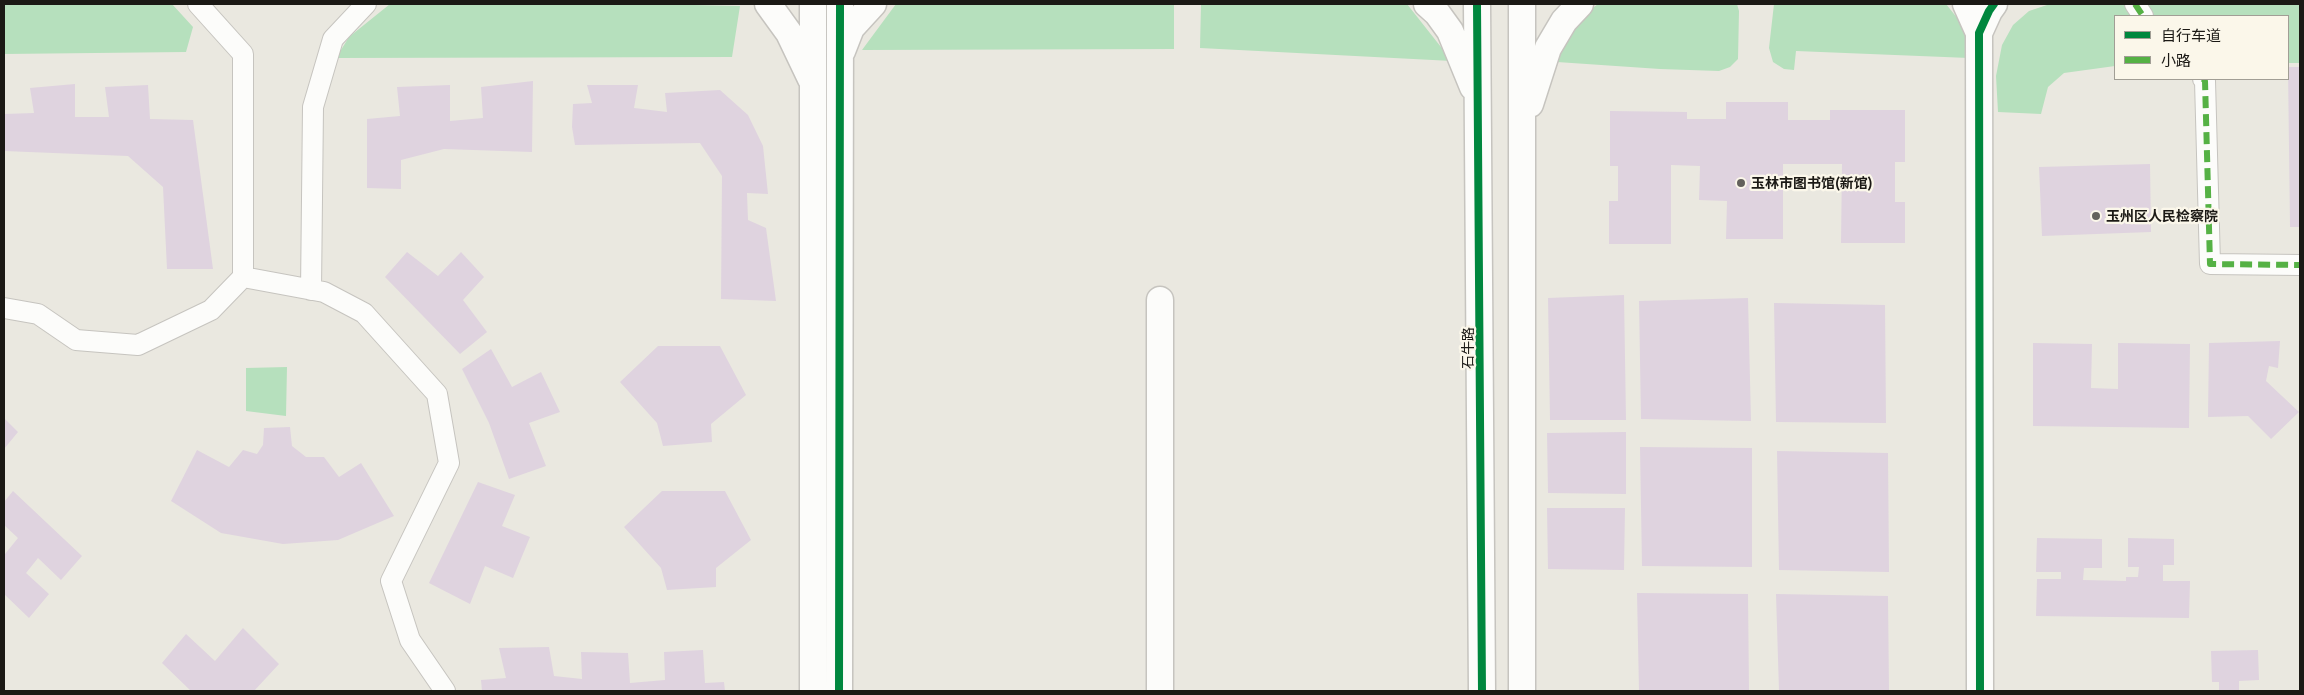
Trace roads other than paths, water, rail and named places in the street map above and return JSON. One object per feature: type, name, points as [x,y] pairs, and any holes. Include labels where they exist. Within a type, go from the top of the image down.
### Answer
[{"type":"street","points":[[4,308],[38,314],[76,340],[138,345],[211,310],[243,277],[242,54],[198,4]]},
{"type":"street","points":[[311,290],[313,107],[333,39],[366,4]]},
{"type":"street","points":[[768,4],[789,33],[814,86]]},
{"type":"street","points":[[812,4],[814,86],[813,691]]},
{"type":"street","points":[[839,691],[840,4]]},
{"type":"street","points":[[840,56],[851,28],[873,4]]},
{"type":"street","points":[[1427,4],[1437,13],[1450,31],[1467,70],[1479,108]]},
{"type":"street","name":"石牛路","points":[[1477,4],[1482,691]]},
{"type":"street","points":[[1522,4],[1522,691]]},
{"type":"street","points":[[1522,136],[1534,88],[1548,48],[1564,21],[1580,4]]},
{"type":"street","points":[[1966,4],[1979,33],[1980,691]]},
{"type":"street","points":[[1979,33],[1994,4]]},
{"type":"street","points":[[2135,4],[2142,15]]},
{"type":"street","points":[[2205,80],[2210,264],[2300,265]]},
{"type":"street","points":[[243,277],[324,292],[364,313],[437,394],[448,463],[391,581],[410,640],[445,691]]},
{"type":"street","points":[[1160,300],[1160,691]]},
{"type":"place","name":"玉林市图书馆(新馆)","points":[[1741,183]]},
{"type":"place","name":"玉州区人民检察院","points":[[2096,216]]}]
